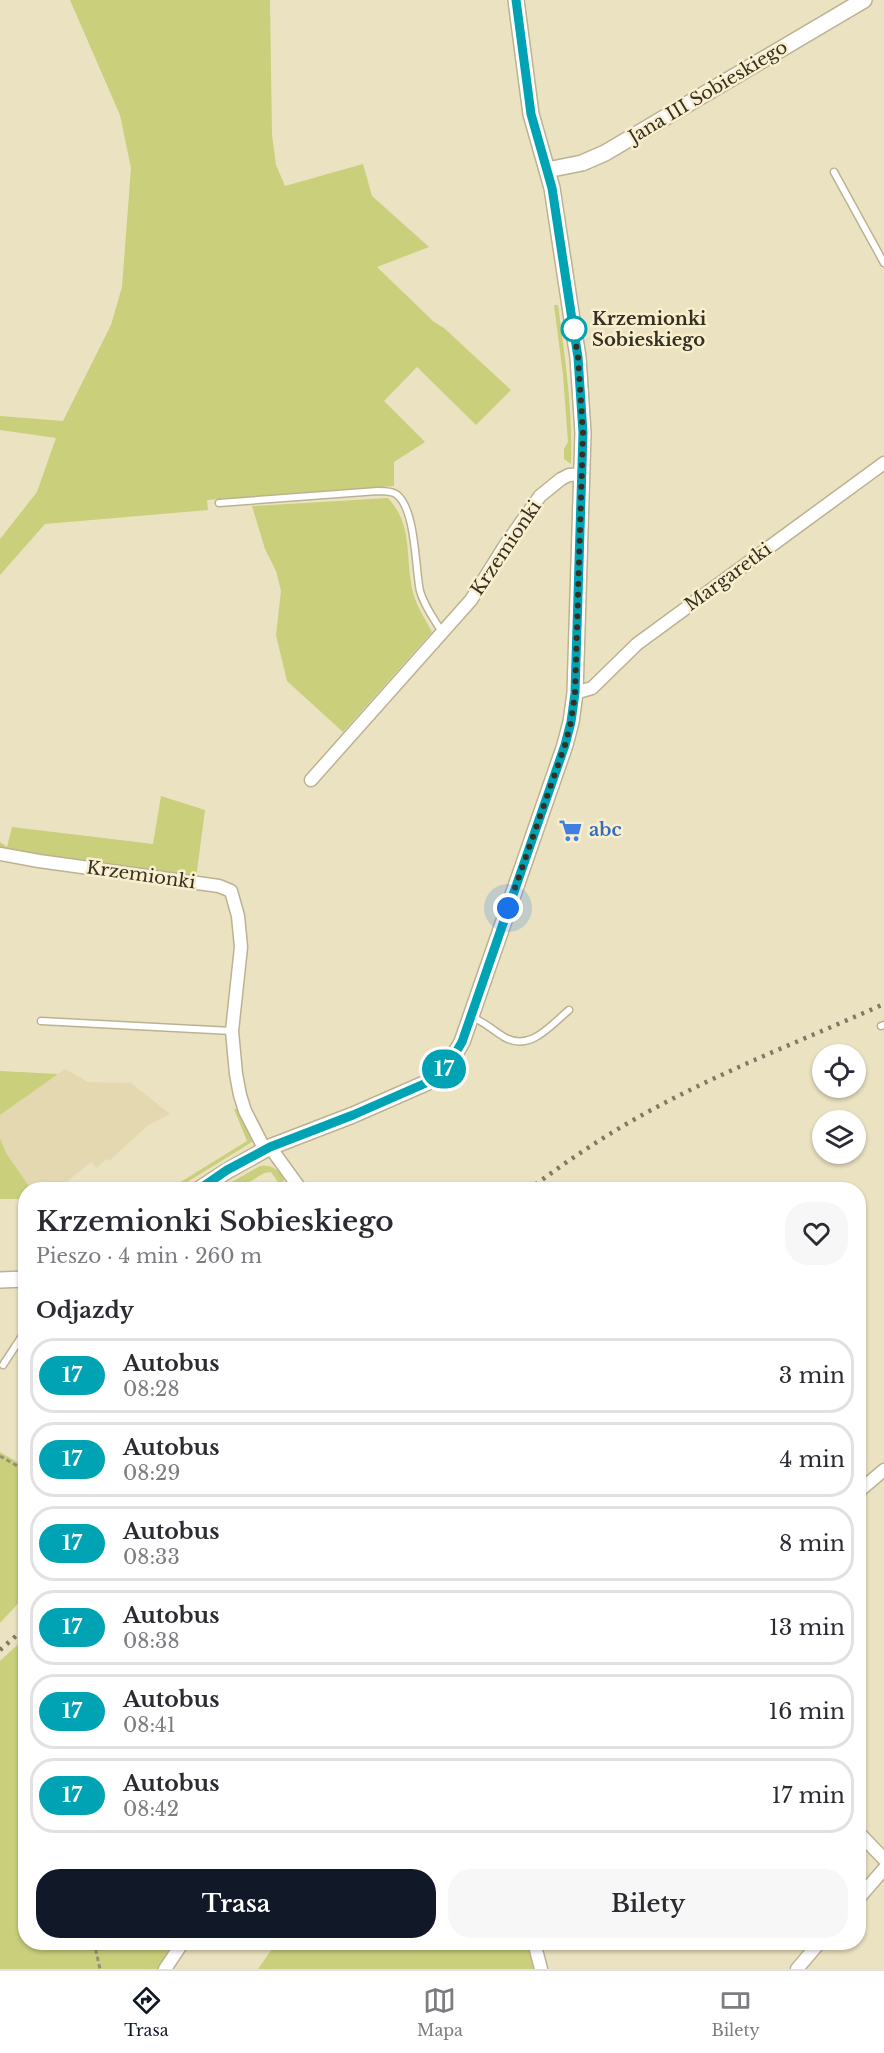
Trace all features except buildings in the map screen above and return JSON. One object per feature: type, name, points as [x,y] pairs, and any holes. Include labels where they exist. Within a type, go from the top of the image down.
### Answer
[{"type":"street","points":[[210,1182],[268,1148],[426,1083],[441,1072],[452,1059],[462,1042],[571,722],[575,693],[583,474],[578,357],[552,188],[531,114],[516,0]]},
{"type":"street","name":"Jana III Sobieskiego","points":[[547,170],[582,163],[604,153],[864,0]]},
{"type":"street","name":"Margaretki","points":[[575,693],[592,688],[637,644],[884,463]]},
{"type":"street","name":"Krzemionki","points":[[310,780],[471,600],[540,496],[561,478],[583,474]]},
{"type":"street","name":"Krzemionki","points":[[0,854],[219,886],[231,891],[238,916],[241,947],[231,1031],[240,1095],[245,1111],[268,1148],[295,1182]]},
{"type":"street","points":[[0,1280],[18,1279]]},
{"type":"street","points":[[866,1485],[884,1470]]},
{"type":"street","points":[[866,1840],[884,1859]]},
{"type":"street","points":[[866,1890],[884,1869]]},
{"type":"street","points":[[165,1969],[178,1950]]},
{"type":"street","points":[[536,1950],[541,1969]]},
{"type":"street","points":[[797,1969],[813,1950]]},
{"type":"lane","points":[[834,172],[884,263]]},
{"type":"lane","points":[[219,503],[378,491],[397,494],[404,504],[408,517],[421,594],[443,632]]},
{"type":"lane","points":[[470,1017],[480,1020],[504,1037],[519,1042],[537,1037],[569,1010]]},
{"type":"lane","points":[[41,1021],[231,1031]]},
{"type":"lane","points":[[3,1365],[18,1342]]},
{"type":"path","points":[[0,1456],[18,1466]]},
{"type":"path","points":[[96,1950],[100,1969]]},
{"type":"shaded area","points":[[65,1069],[88,1082],[131,1083],[170,1114],[147,1126],[109,1161],[106,1159],[97,1168],[91,1162],[66,1182],[26,1182],[6,1153],[0,1138],[0,1115]]},
{"type":"green space","points":[[70,0],[270,0],[272,135],[276,165],[285,186],[363,164],[372,196],[429,247],[377,267],[434,322],[444,328],[511,390],[476,425],[417,367],[384,401],[425,442],[394,462],[394,486],[207,500],[208,510],[45,524],[0,575],[0,539],[37,492],[56,438],[0,430],[0,416],[63,421],[111,325],[122,287],[131,168],[120,115]]},
{"type":"green space","points":[[554,305],[558,305],[568,385],[571,464],[564,459],[564,449],[568,442],[563,375]]},
{"type":"green space","points":[[388,498],[397,510],[406,534],[415,599],[432,632],[343,732],[287,681],[276,635],[281,591],[252,506]]},
{"type":"green space","points":[[161,796],[205,810],[196,878],[0,849],[0,842],[7,847],[12,827],[153,844]]},
{"type":"green space","points":[[0,1071],[58,1074],[0,1115]]},
{"type":"green space","points":[[234,1109],[239,1109],[252,1142],[187,1182],[180,1182],[247,1141]]},
{"type":"green space","points":[[0,1138],[6,1153],[26,1182],[18,1182],[18,1199],[0,1199]]},
{"type":"green space","points":[[260,1166],[274,1168],[285,1179],[278,1182],[271,1172],[264,1173],[249,1182],[231,1182]]},
{"type":"green space","points":[[0,1452],[18,1462],[18,1604],[0,1623]]},
{"type":"green space","points":[[18,1644],[18,1950],[171,1950],[158,1969],[0,1969],[0,1661]]},
{"type":"green space","points":[[271,1950],[530,1950],[535,1969],[258,1969]]},
{"type":"railway","points":[[539,1182],[594,1144],[665,1103],[884,1004]]},
{"type":"railway","points":[[0,1650],[18,1634]]},
{"type":"bus line","name":"17","points":[[210,1182],[270,1147],[353,1115],[426,1083],[441,1072],[452,1059],[462,1042],[571,722],[576,680],[578,564],[583,474],[578,357],[552,188],[531,114],[516,0]]},
{"type":"place","name":"Krzemionki Sobieskiego","points":[[574,329]]},
{"type":"place","name":"abc","points":[[571,830]]},
{"type":"route","points":[[508,908],[565,745],[575,693],[583,433],[578,357],[573,326],[574,329]]}]
